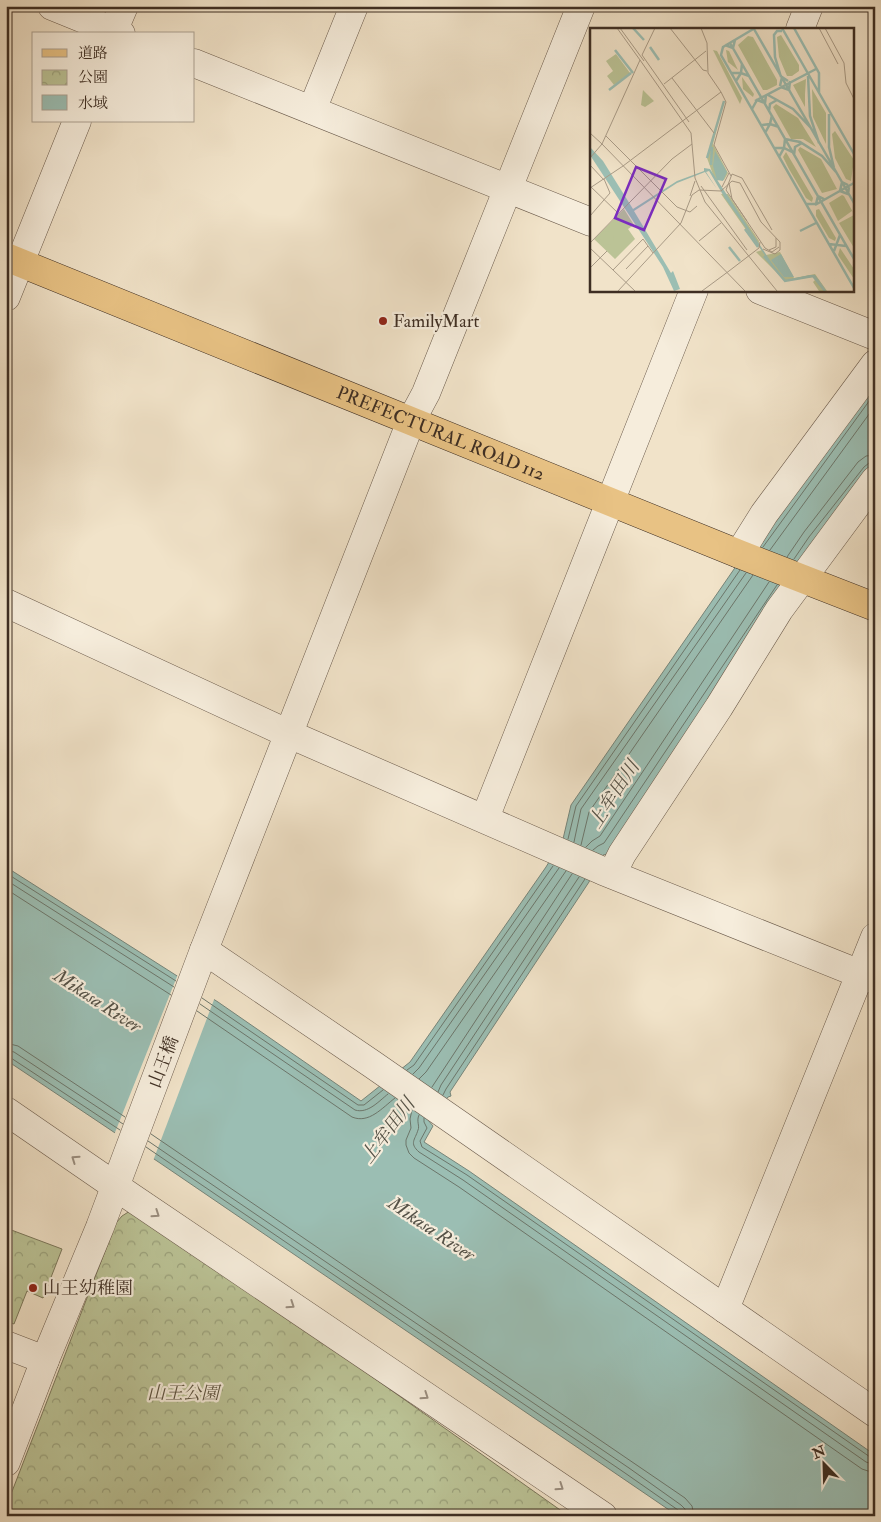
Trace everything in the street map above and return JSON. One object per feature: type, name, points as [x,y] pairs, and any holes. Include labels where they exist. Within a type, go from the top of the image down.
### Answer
[{"type":"main road","name":"PREFECTURAL ROAD 112","points":[[13,260],[875,607]]},
{"type":"street","points":[[52,6],[118,26]]},
{"type":"street","points":[[312,110],[354,6]]},
{"type":"street","name":"山王橋","points":[[6,1462],[45,1360],[116,1187],[202,956],[411,421],[426,393],[581,6]]},
{"type":"street","points":[[800,28],[809,6]]},
{"type":"street","points":[[195,63],[590,222]]},
{"type":"street","points":[[6,297],[13,260],[77,122]]},
{"type":"street","points":[[485,818],[694,291]]},
{"type":"street","points":[[762,291],[875,336]]},
{"type":"street","points":[[746,556],[764,514],[875,364]]},
{"type":"street","points":[[608,873],[719,707],[800,578],[875,480]]},
{"type":"street","points":[[6,603],[289,734],[608,873],[867,977]]},
{"type":"street","points":[[725,1309],[867,977],[875,937]]},
{"type":"street","points":[[202,956],[372,1064],[875,1413]]},
{"type":"street","points":[[6,1111],[603,1516]]},
{"type":"street","points":[[6,1345],[45,1360]]},
{"type":"green space","name":"山王公園","points":[[130,1211],[144,1215],[563,1512],[560,1516],[6,1516],[6,1507],[116,1223]]},
{"type":"green space","points":[[6,1228],[62,1249],[43,1298],[27,1291],[14,1324],[6,1321]]},
{"type":"water","points":[[875,374],[875,471],[611,853],[603,855],[589,882],[450,1092],[451,1096],[442,1105],[440,1104],[428,1120],[433,1126],[424,1142],[469,1171],[875,1455],[875,1516],[678,1516],[6,1060],[6,867],[218,1002],[361,1101],[410,1062],[546,867],[563,839],[571,805],[768,520]]},
{"type":"pier","points":[[178,974],[215,997],[153,1161],[114,1135]]},
{"type":"place","name":"FamilyMart","points":[[383,321]]},
{"type":"place","name":"山王幼稚園","points":[[33,1288]]},
{"type":"water label","name":"上牟田川","points":[[613,794]]},
{"type":"water label","name":"Mikasa River","points":[[98,1000]]},
{"type":"water label","name":"上牟田川","points":[[387,1130]]},
{"type":"water label","name":"Mikasa River","points":[[432,1228]]}]
